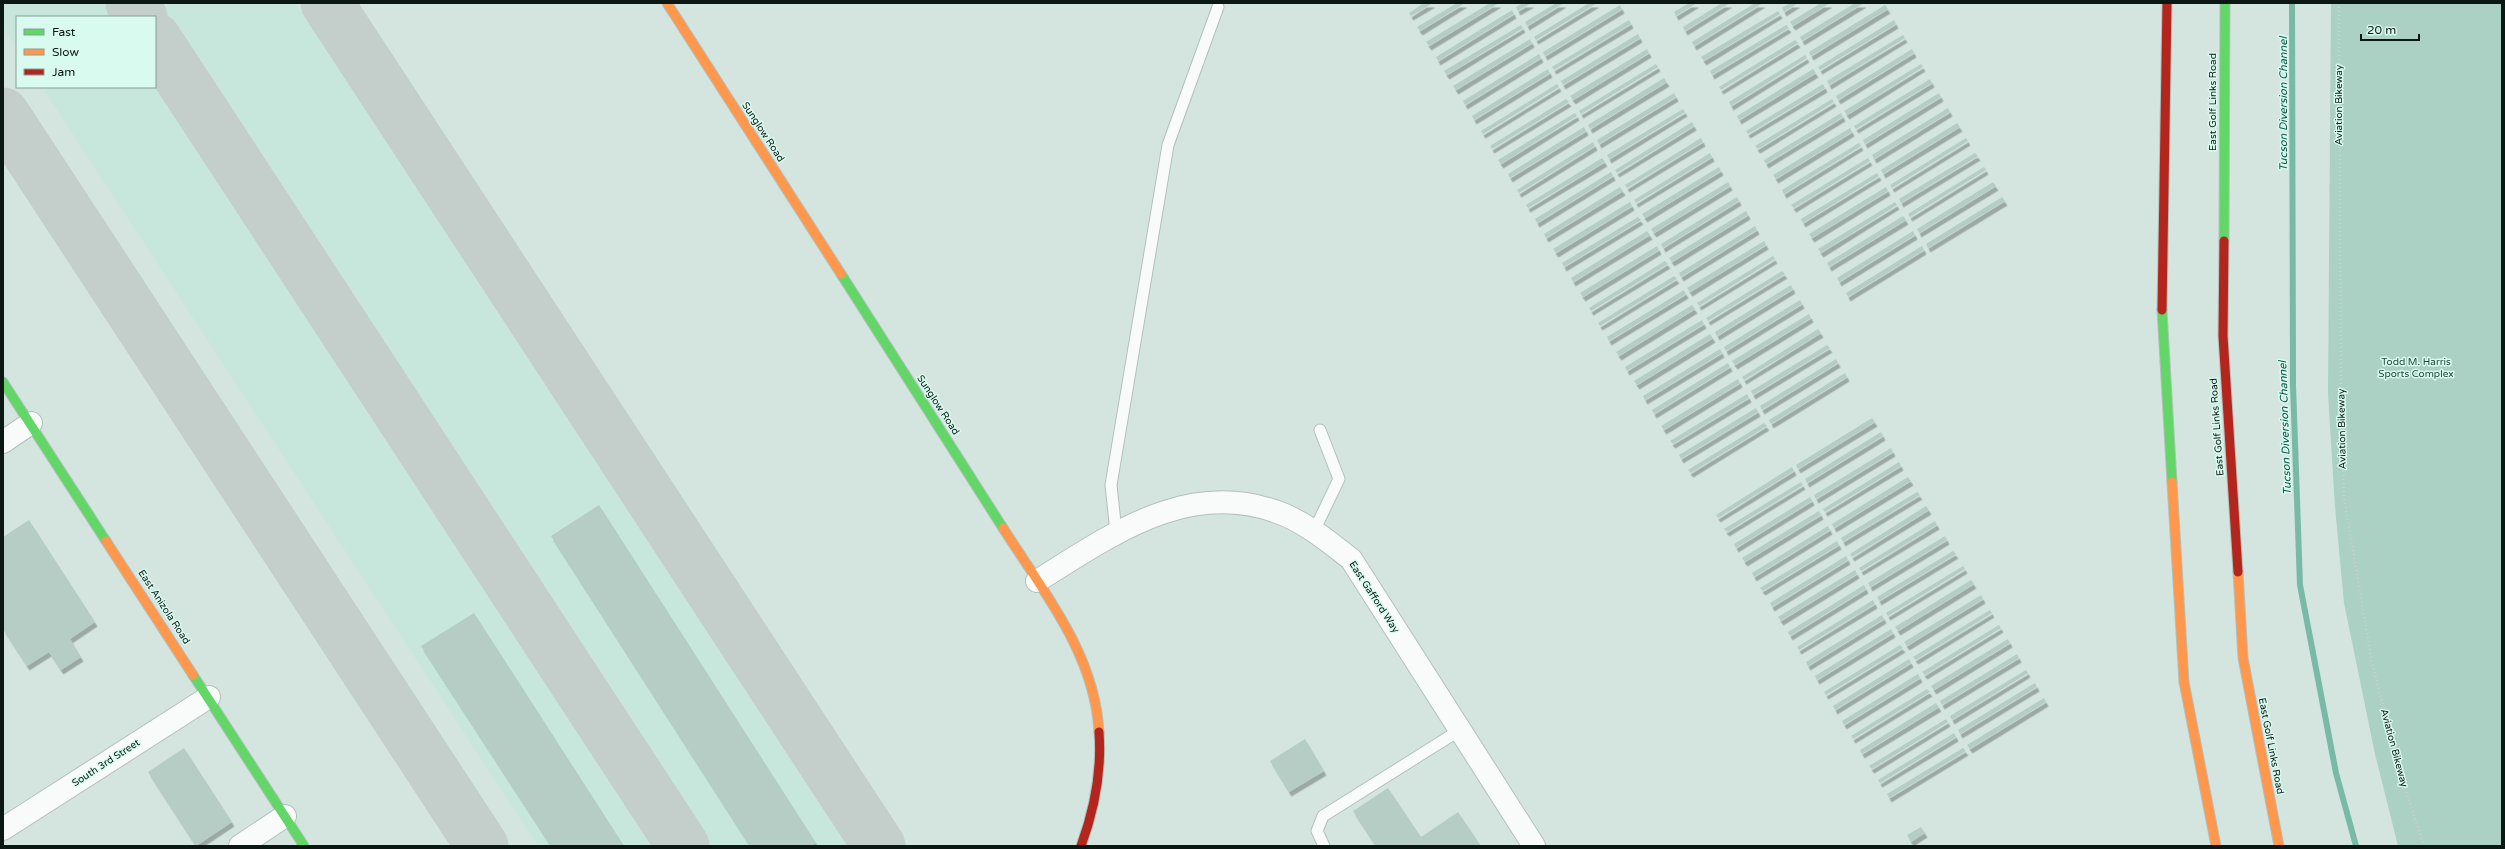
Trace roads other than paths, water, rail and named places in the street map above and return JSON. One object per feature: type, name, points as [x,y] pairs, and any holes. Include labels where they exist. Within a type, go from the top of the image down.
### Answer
[{"type":"main road","name":"Sunglow Road","points":[[667,3],[1037,581],[1081,656],[1094,695],[1101,735],[1101,770],[1094,809],[1081,846]]},
{"type":"main road","points":[[2167,3],[2163,343],[2184,682],[2216,846]]},
{"type":"main road","name":"East Golf Links Road","points":[[2225,3],[2222,336],[2242,658],[2279,846]]},
{"type":"main road","name":"East Anizola Road","points":[[3,382],[209,697],[304,846]]},
{"type":"street","points":[[3,442],[31,424]]},
{"type":"street","name":"East Gafford Way","points":[[1037,581],[1116,532],[1142,519],[1169,509],[1200,504],[1228,503],[1257,507],[1285,515],[1314,531],[1351,560],[1534,846]]},
{"type":"street","name":"South 3rd Street","points":[[3,829],[209,697]]},
{"type":"street","points":[[240,846],[285,816]]},
{"type":"lane","points":[[1116,532],[1111,485],[1168,145],[1218,7]]},
{"type":"lane","points":[[1314,531],[1339,479],[1320,430]]},
{"type":"lane","points":[[1324,846],[1317,831],[1323,816],[1460,730]]},
{"type":"waterway","name":"Tucson Diversion Channel","points":[[2292,3],[2293,385],[2300,585],[2336,773],[2356,846]]},
{"type":"park label","name":"Todd M. Harris Sports Complex","points":[[2416,368]]}]
